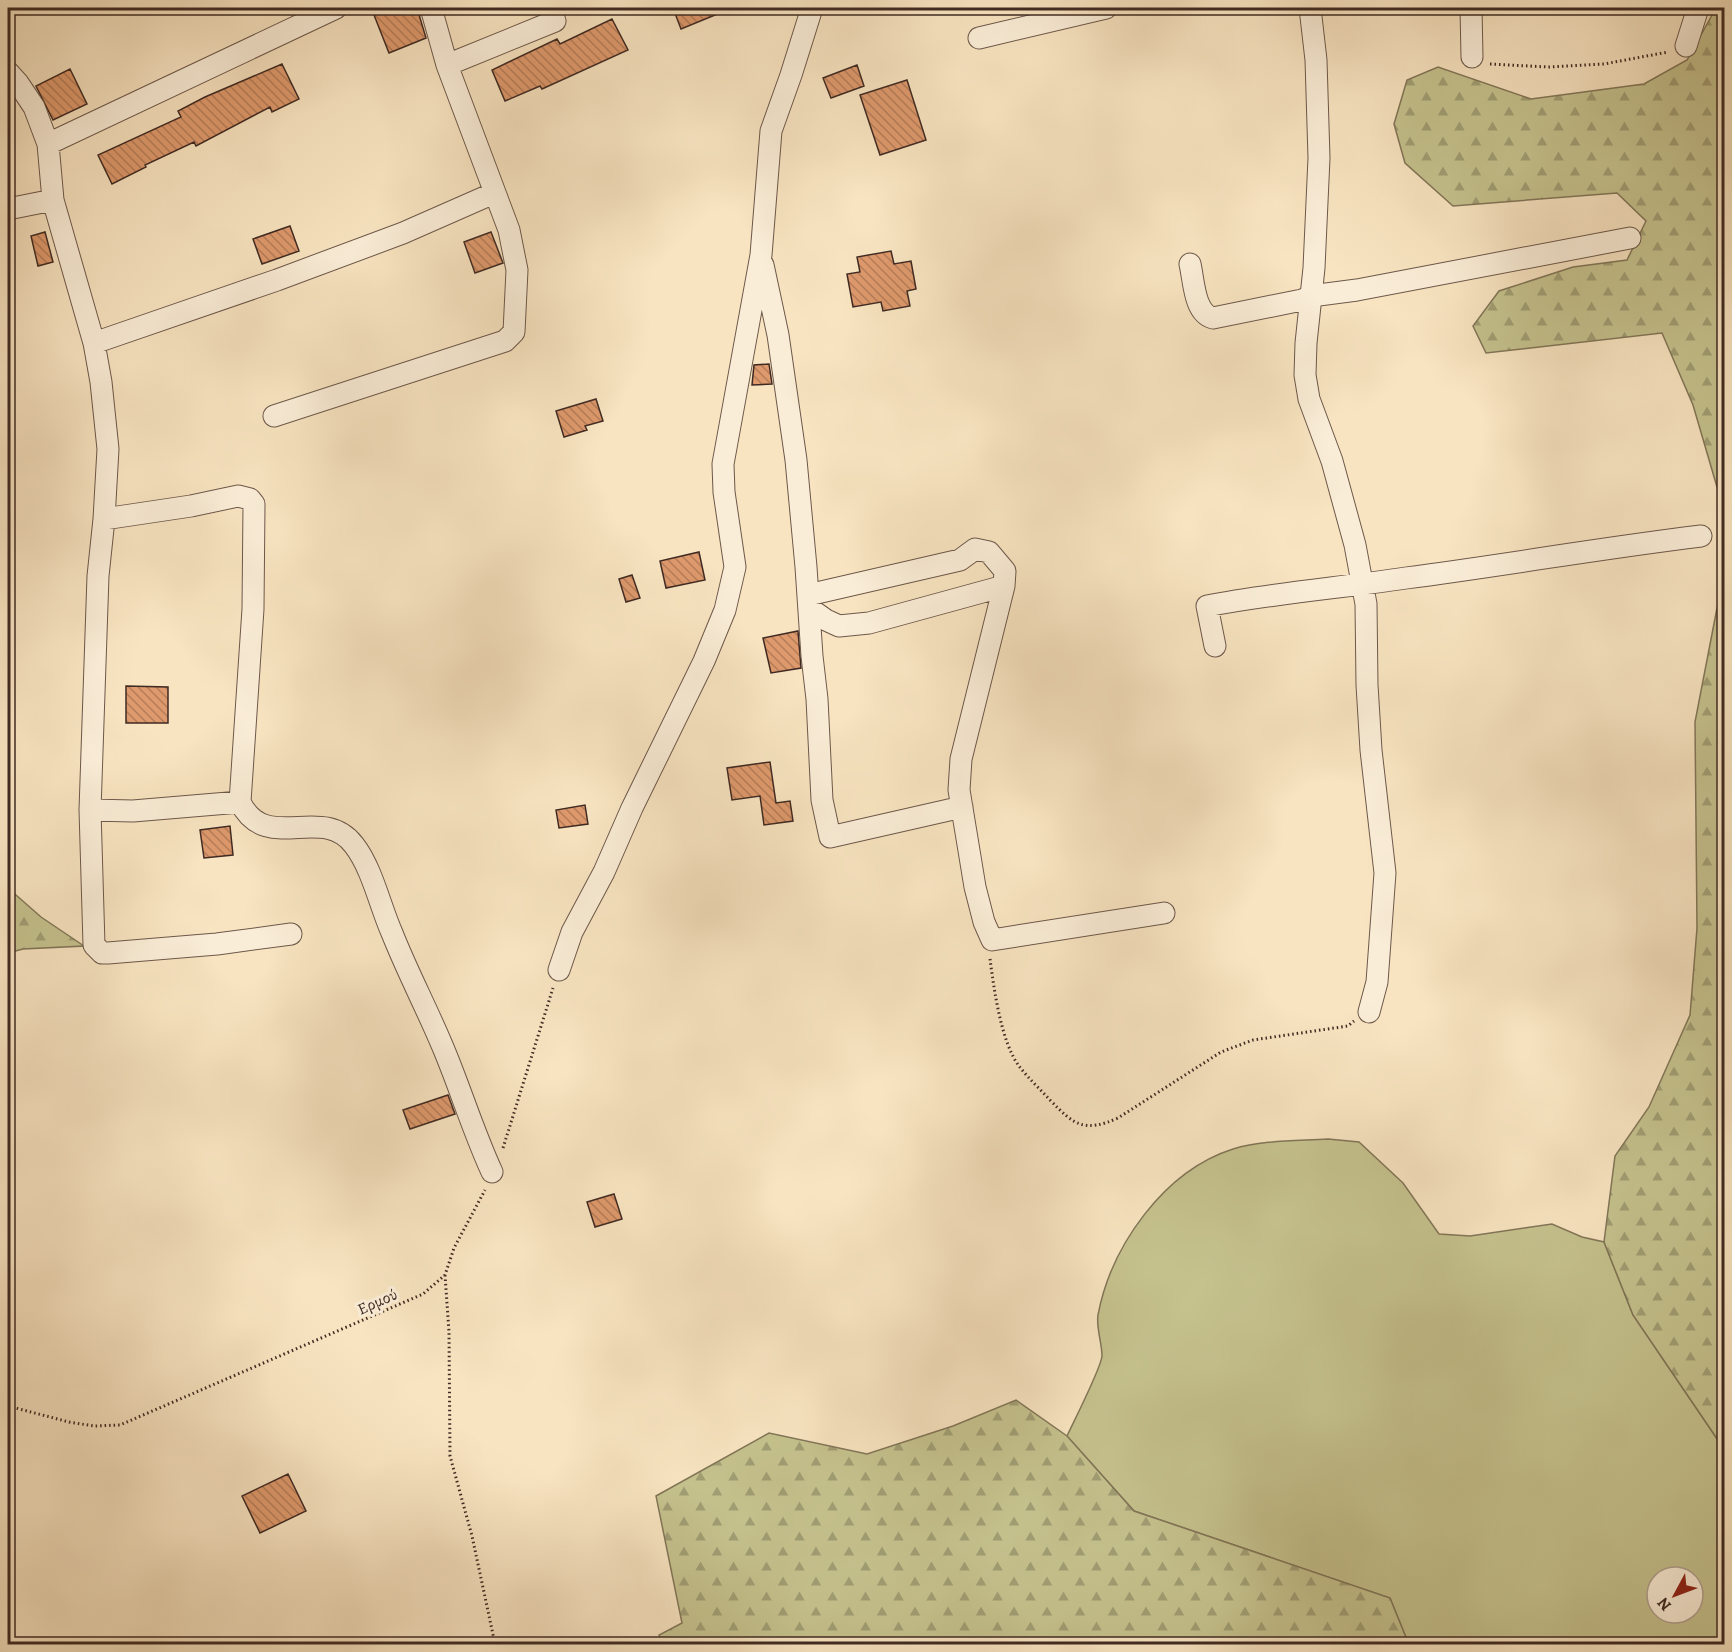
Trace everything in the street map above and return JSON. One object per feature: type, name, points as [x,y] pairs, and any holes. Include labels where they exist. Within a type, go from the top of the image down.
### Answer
[{"type":"street","points":[[48,144],[336,8]]},
{"type":"street","points":[[274,416],[505,341],[512,336],[515,328],[517,270],[509,230],[447,65],[431,8]]},
{"type":"street","points":[[979,38],[1106,8]]},
{"type":"street","points":[[1310,8],[1316,60],[1319,158],[1305,375],[1309,399],[1332,461],[1355,544],[1366,604],[1371,750],[1385,873],[1377,982],[1369,1012]]},
{"type":"street","points":[[1471,8],[1472,57]]},
{"type":"street","points":[[1686,46],[1698,8]]},
{"type":"street","points":[[559,970],[572,932],[604,872],[632,808],[704,661],[725,610],[735,567],[724,492],[723,464],[760,255],[771,131],[791,75],[807,12]]},
{"type":"street","points":[[447,65],[555,21]]},
{"type":"street","points":[[8,72],[18,82],[34,107],[48,144],[53,200],[94,343],[101,382],[108,449],[98,576],[90,810],[93,940],[98,950],[108,953],[217,944],[291,934]]},
{"type":"street","points":[[94,343],[277,280],[403,233],[494,193]]},
{"type":"street","points":[[8,209],[53,200]]},
{"type":"street","points":[[1190,264],[1200,309],[1205,316],[1213,318],[1311,296],[1358,290],[1630,238]]},
{"type":"street","points":[[760,255],[778,335],[796,460],[817,699],[822,800],[830,837],[962,807]]},
{"type":"street","points":[[104,519],[191,506],[238,496],[244,496],[254,504],[253,609],[240,802],[246,814],[254,822],[268,828],[303,826],[323,828],[338,833],[353,843],[362,857],[392,933],[442,1046],[492,1172]]},
{"type":"street","points":[[1215,646],[1207,606],[1243,599],[1701,536]]},
{"type":"street","points":[[808,601],[960,560],[975,549],[989,552],[1005,571],[1004,586],[961,759],[959,790],[975,887],[984,922],[992,940],[1164,913]]},
{"type":"street","points":[[808,601],[826,620],[839,626],[869,623],[1004,586]]},
{"type":"street","points":[[90,810],[133,812],[240,802]]},
{"type":"path","points":[[1472,57],[1494,65],[1559,67],[1605,64],[1659,55],[1686,46]]},
{"type":"path","points":[[992,940],[990,959],[994,991],[1002,1026],[1018,1065],[1071,1121],[1084,1126],[1101,1126],[1118,1119],[1221,1052],[1252,1040],[1348,1026],[1369,1012]]},
{"type":"path","points":[[495,1644],[472,1536],[450,1456],[449,1332],[445,1275],[454,1248],[482,1195],[503,1146],[559,970]]},
{"type":"path","name":"Ερμού","points":[[8,1406],[69,1422],[94,1426],[120,1425],[423,1294],[445,1275]]},
{"type":"green space","points":[[1716,8],[1724,8],[1724,492],[1717,487],[1693,405],[1662,333],[1486,353],[1473,326],[1499,291],[1573,267],[1627,260],[1646,221],[1617,193],[1453,206],[1405,163],[1394,124],[1407,80],[1438,67],[1531,99],[1644,84],[1687,60]]},
{"type":"green space","points":[[1724,596],[1724,1449],[1633,1315],[1604,1242],[1615,1156],[1649,1107],[1690,1015],[1697,928],[1695,722],[1717,608]]},
{"type":"green space","points":[[8,888],[41,917],[84,946],[23,949],[8,953]]},
{"type":"green space","points":[[1328,1139],[1359,1142],[1403,1183],[1439,1234],[1470,1236],[1552,1224],[1582,1237],[1604,1242],[1633,1315],[1724,1449],[1724,1644],[1405,1644],[1407,1640],[1390,1598],[1134,1511],[1067,1436],[1102,1356],[1098,1315],[1105,1289],[1128,1238],[1144,1214],[1163,1193],[1208,1160],[1233,1149],[1268,1142]]},
{"type":"green space","points":[[1016,1400],[1067,1436],[1134,1511],[1390,1598],[1407,1640],[1405,1644],[663,1644],[659,1635],[682,1623],[656,1496],[769,1433],[867,1454],[953,1426]]},
{"type":"building","points":[[392,8],[417,8],[426,38],[389,53],[374,15]]},
{"type":"building","points":[[673,8],[732,8],[681,29]]},
{"type":"building","points":[[612,19],[628,50],[542,89],[540,86],[505,101],[492,70],[557,39],[560,44]]},
{"type":"building","points":[[282,64],[299,99],[272,112],[270,107],[196,146],[194,142],[145,165],[146,167],[112,184],[98,155],[181,117],[178,111],[205,97]]},
{"type":"building","points":[[857,65],[864,86],[831,98],[823,78]]},
{"type":"building","points":[[70,69],[87,104],[53,120],[36,86]]},
{"type":"building","points":[[907,80],[926,140],[880,155],[860,95]]},
{"type":"building","points":[[290,226],[299,251],[262,264],[253,239]]},
{"type":"building","points":[[45,232],[53,262],[38,266],[31,236]]},
{"type":"building","points":[[491,232],[503,263],[475,273],[464,242]]},
{"type":"building","points":[[891,251],[894,264],[911,261],[916,289],[907,291],[910,306],[883,311],[881,302],[853,307],[847,274],[860,272],[857,257]]},
{"type":"building","points":[[769,364],[772,384],[752,385],[754,365]]},
{"type":"building","points":[[596,399],[603,421],[585,426],[587,430],[564,437],[556,411]]},
{"type":"building","points":[[699,552],[705,580],[666,588],[660,561]]},
{"type":"building","points":[[632,575],[640,598],[626,602],[619,579]]},
{"type":"building","points":[[798,631],[801,668],[771,673],[763,638]]},
{"type":"building","points":[[126,686],[168,687],[168,723],[126,723]]},
{"type":"building","points":[[770,762],[776,803],[790,801],[793,821],[764,825],[760,796],[732,800],[727,768]]},
{"type":"building","points":[[585,805],[588,824],[559,828],[556,810]]},
{"type":"building","points":[[230,826],[233,855],[204,858],[200,830]]},
{"type":"building","points":[[448,1095],[455,1114],[410,1129],[403,1110]]},
{"type":"building","points":[[614,1194],[622,1219],[595,1227],[587,1202]]},
{"type":"building","points":[[288,1474],[306,1511],[260,1533],[242,1496]]}]
